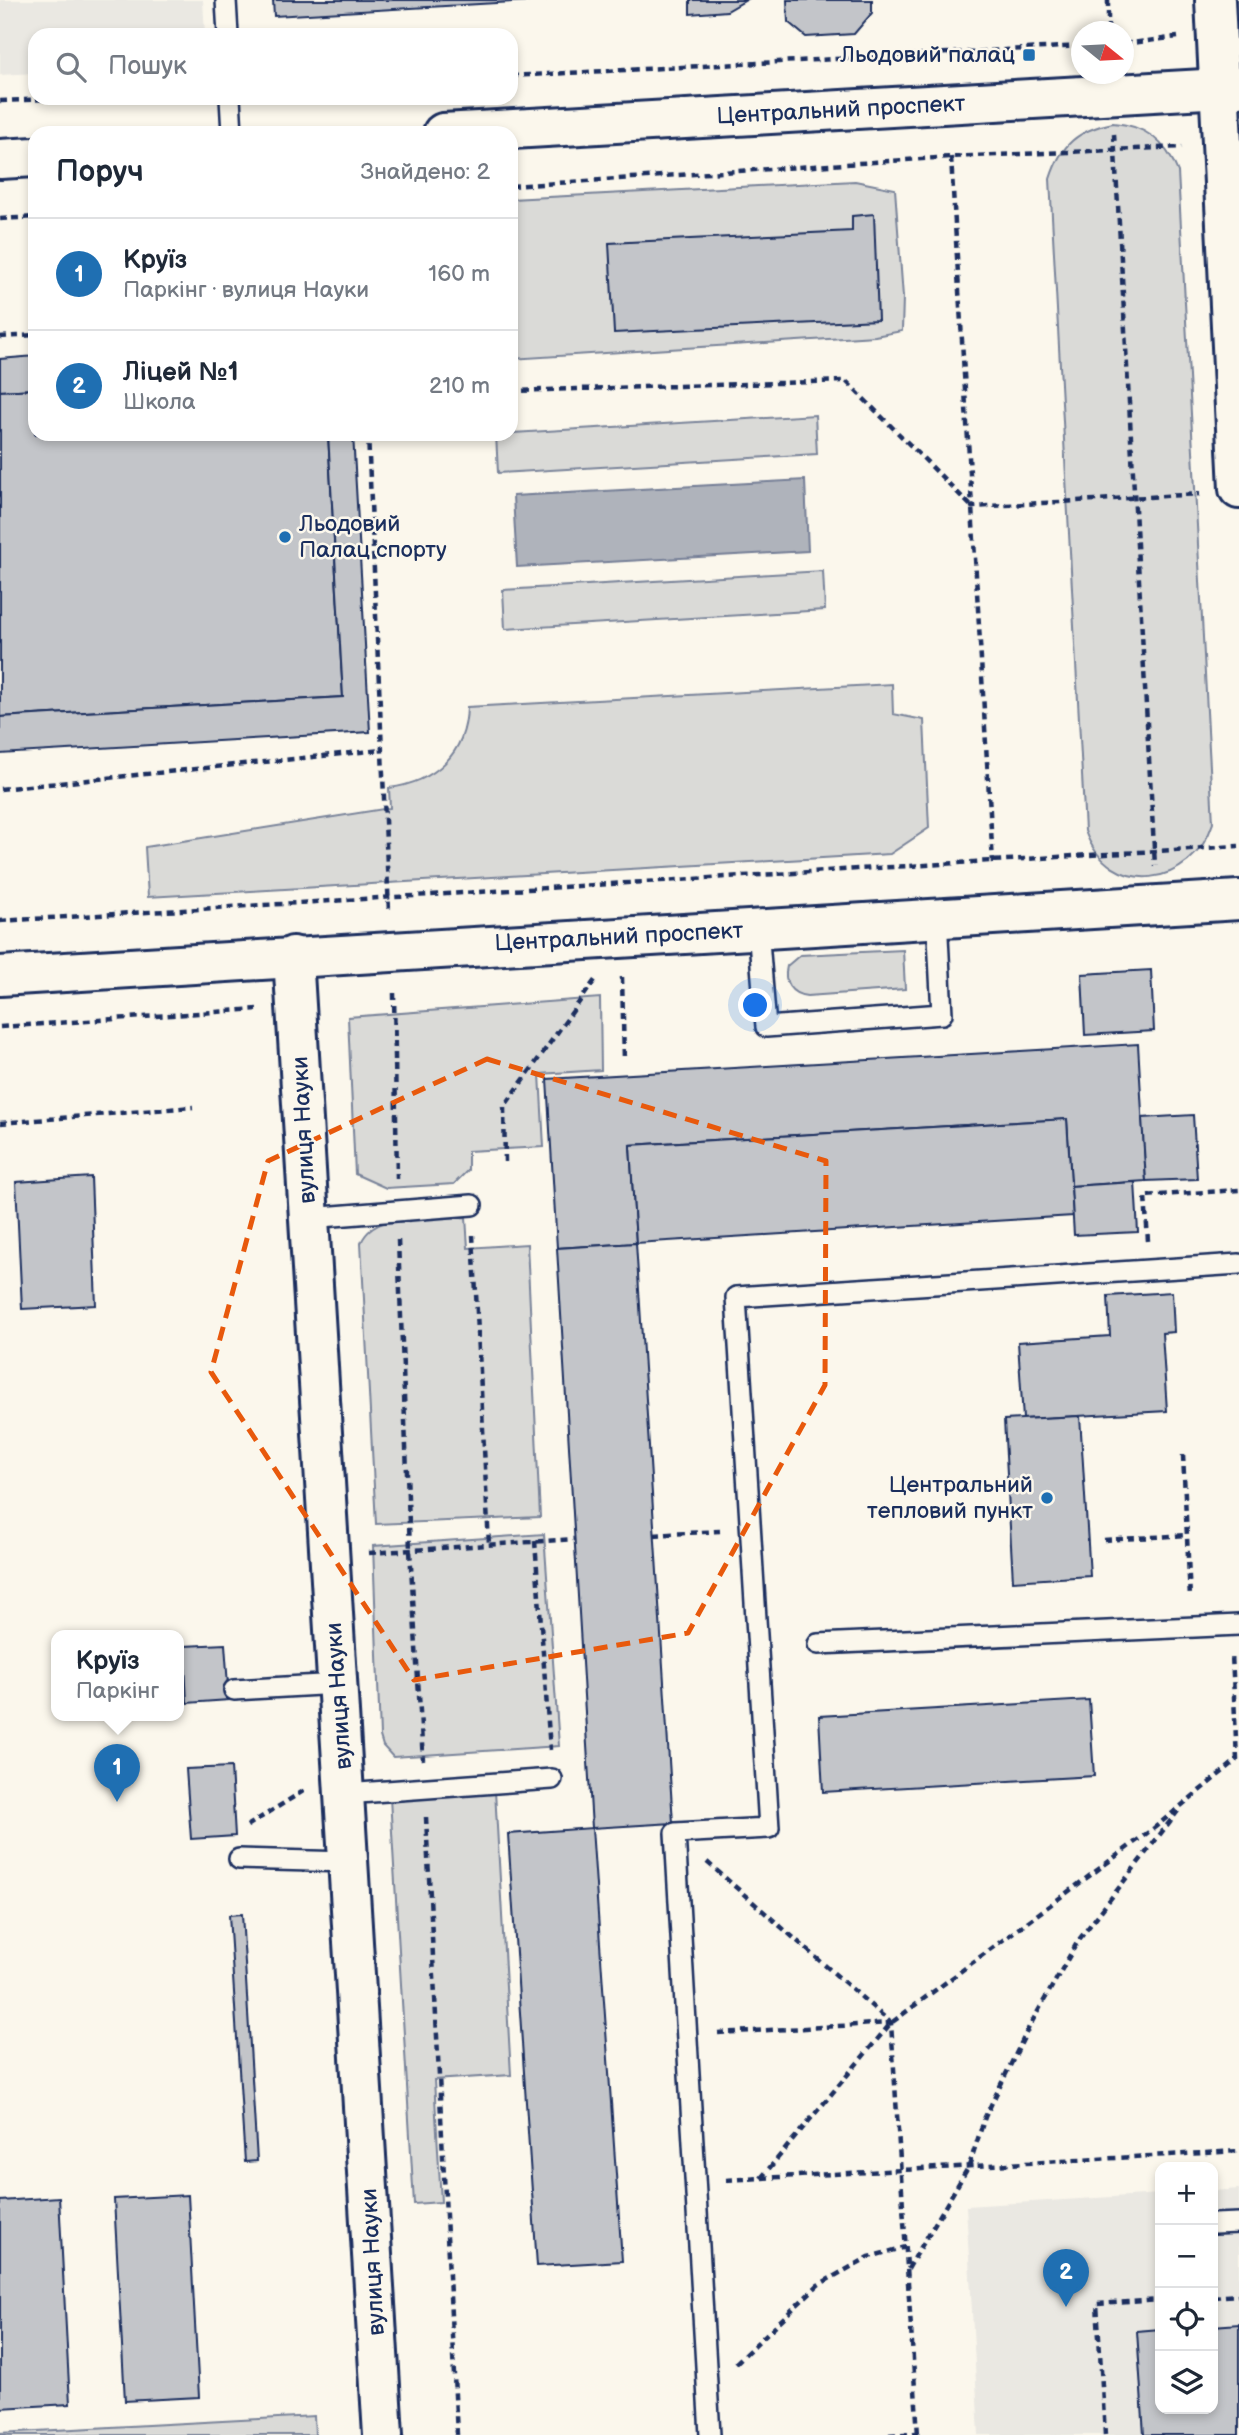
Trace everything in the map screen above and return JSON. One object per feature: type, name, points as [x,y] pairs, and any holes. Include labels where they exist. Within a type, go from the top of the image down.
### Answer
[{"type":"street","points":[[1215,0],[1229,87],[1222,145],[1226,491]]},
{"type":"street","name":"Центральний проспект","points":[[518,129],[1229,87]]},
{"type":"street","points":[[0,159],[28,157]]},
{"type":"street","name":"Центральний проспект","points":[[0,976],[1239,900]]},
{"type":"street","name":"вулиця Науки","points":[[293,956],[383,2435]]},
{"type":"lane","points":[[226,0],[228,28]]},
{"type":"lane","points":[[230,105],[232,126]]},
{"type":"lane","points":[[758,929],[766,1027],[942,1014],[937,918]]},
{"type":"lane","points":[[309,1218],[472,1205]]},
{"type":"lane","points":[[710,2435],[674,1833],[769,1828],[736,1297],[1239,1264]]},
{"type":"lane","points":[[818,1644],[1235,1625]]},
{"type":"lane","points":[[234,1690],[338,1684]]},
{"type":"lane","points":[[344,1779],[424,1788],[552,1779]]},
{"type":"lane","points":[[242,1860],[349,1862]]},
{"type":"lane","points":[[1218,2224],[1239,2223]]},
{"type":"path","points":[[1108,0],[1108,21]]},
{"type":"path","points":[[1134,43],[1185,36]]},
{"type":"path","points":[[518,76],[884,54],[1071,46]]},
{"type":"path","points":[[1112,94],[1157,905]]},
{"type":"path","points":[[0,102],[28,100]]},
{"type":"path","points":[[518,186],[951,157],[1222,145]]},
{"type":"path","points":[[951,157],[993,863]]},
{"type":"path","points":[[0,219],[28,217]]},
{"type":"path","points":[[0,337],[28,335]]},
{"type":"path","points":[[518,391],[846,381],[972,506],[1226,491]]},
{"type":"path","points":[[368,441],[384,802]]},
{"type":"path","points":[[0,789],[381,750]]},
{"type":"path","points":[[0,920],[993,863],[1239,846]]},
{"type":"path","points":[[582,980],[636,976]]},
{"type":"path","points":[[622,977],[624,1060]]},
{"type":"path","points":[[505,1162],[504,1107],[595,979]]},
{"type":"path","points":[[406,992],[393,993],[397,1210],[410,1550],[457,2435]]},
{"type":"path","points":[[0,1123],[193,1107]]},
{"type":"path","points":[[1150,1270],[1145,1196],[1239,1190]]},
{"type":"path","points":[[472,1205],[489,1545]]},
{"type":"path","points":[[1183,1455],[1191,1627]]},
{"type":"path","points":[[654,1535],[752,1530]]},
{"type":"path","points":[[1104,1540],[1187,1535]]},
{"type":"path","points":[[330,1556],[574,1539]]},
{"type":"path","points":[[535,1541],[552,1779]]},
{"type":"path","points":[[761,2178],[891,2023],[1184,1803],[1237,1760],[1235,1625]]},
{"type":"path","points":[[242,1860],[243,1829],[344,1779]]},
{"type":"path","points":[[907,2269],[969,2166],[985,2117],[1030,2026],[1078,1941],[1184,1803]]},
{"type":"path","points":[[674,1833],[891,2023],[918,2434],[890,2435]]},
{"type":"path","points":[[686,2035],[891,2023]]},
{"type":"path","points":[[694,2182],[1239,2151]]},
{"type":"path","points":[[708,2385],[750,2352],[790,2310],[818,2286],[869,2258],[906,2247]]},
{"type":"path","points":[[1218,2297],[1239,2295]]},
{"type":"path","points":[[1105,2435],[1097,2305],[1155,2300]]},
{"type":"highlighted area","points":[[487,1059],[826,1161],[825,1385],[688,1633],[414,1680],[211,1372],[268,1161]]},
{"type":"shaded area","points":[[0,0],[203,0],[205,28],[28,28],[28,73],[0,75]]},
{"type":"shaded area","points":[[1113,123],[1135,127],[1153,137],[1167,152],[1178,172],[1213,823],[1202,845],[1188,861],[1170,872],[1150,877],[1131,875],[1113,868],[1097,853],[1085,831],[1050,179],[1060,156],[1072,140],[1090,130]]},
{"type":"shaded area","points":[[855,181],[895,189],[903,297],[902,331],[875,336],[518,359],[518,199]]},
{"type":"shaded area","points":[[815,415],[817,454],[498,473],[496,441],[518,441],[518,433]]},
{"type":"shaded area","points":[[805,480],[808,551],[517,567],[513,496]]},
{"type":"shaded area","points":[[823,571],[825,610],[505,629],[503,590]]},
{"type":"shaded area","points":[[892,684],[893,714],[924,720],[929,828],[890,854],[148,897],[145,847],[390,808],[389,788],[406,785],[434,772],[454,752],[461,739],[467,707]]},
{"type":"shaded area","points":[[903,950],[905,989],[807,996],[796,993],[787,982],[787,966],[800,955]]},
{"type":"shaded area","points":[[600,998],[601,1070],[540,1074],[544,1147],[468,1151],[468,1170],[454,1184],[386,1188],[355,1174],[348,1017]]},
{"type":"shaded area","points":[[466,1217],[468,1248],[527,1244],[540,1517],[376,1524],[361,1243],[368,1232],[392,1220]]},
{"type":"shaded area","points":[[544,1534],[559,1746],[393,1757],[383,1746],[380,1736],[373,1546]]},
{"type":"shaded area","points":[[495,1791],[511,2075],[434,2080],[441,2202],[414,2204],[390,1798]]},
{"type":"shaded area","points":[[1239,2189],[1239,2435],[979,2435],[966,2206],[1155,2194],[1155,2414],[1218,2414],[1218,2191]]},
{"type":"shaded area","points":[[314,2416],[315,2435],[0,2435],[0,2433]]},
{"type":"building","points":[[273,0],[547,0],[274,16]]},
{"type":"building","points":[[690,0],[746,0],[727,11],[690,14]]},
{"type":"building","points":[[787,0],[872,0],[872,13],[854,34],[806,37],[788,22]]},
{"type":"building","points":[[874,214],[878,320],[614,333],[609,243],[852,231],[852,216]]},
{"type":"building","points":[[28,357],[28,389],[0,391],[0,359]]},
{"type":"building","points":[[28,389],[28,441],[328,441],[343,697],[0,717],[0,391]]},
{"type":"building","points":[[328,441],[353,441],[370,732],[0,754],[0,717],[343,697]]},
{"type":"building","points":[[1151,970],[1154,1031],[1085,1035],[1082,974]]},
{"type":"building","points":[[1138,1044],[1146,1181],[1071,1186],[1067,1119],[630,1145],[636,1243],[557,1248],[547,1079]]},
{"type":"building","points":[[1193,1115],[1197,1179],[1146,1181],[1142,1118]]},
{"type":"building","points":[[1067,1119],[1073,1216],[636,1243],[630,1145]]},
{"type":"building","points":[[91,1177],[96,1305],[22,1309],[16,1182]]},
{"type":"building","points":[[1135,1182],[1138,1232],[1074,1235],[1071,1186]]},
{"type":"building","points":[[636,1243],[673,1823],[592,1828],[557,1248]]},
{"type":"building","points":[[1172,1292],[1174,1332],[1162,1333],[1167,1411],[1023,1419],[1018,1342],[1110,1336],[1108,1296]]},
{"type":"building","name":"Центральний тепловий пункт","points":[[1080,1416],[1090,1576],[1013,1581],[1004,1420]]},
{"type":"building","points":[[225,1644],[229,1700],[187,1703],[184,1646]]},
{"type":"building","points":[[1089,1700],[1094,1776],[823,1792],[819,1716]]},
{"type":"building","points":[[231,1767],[235,1836],[191,1839],[186,1769]]},
{"type":"building","points":[[592,1828],[622,2261],[537,2266],[508,1834]]},
{"type":"building","points":[[242,1914],[257,2161],[245,2162],[229,1915]]},
{"type":"building","points":[[188,2195],[199,2397],[125,2401],[114,2199]]},
{"type":"building","points":[[59,2197],[70,2404],[0,2408],[0,2201]]},
{"type":"building","points":[[1239,2324],[1239,2435],[1144,2435],[1137,2331],[1155,2329],[1155,2414],[1218,2414],[1218,2326]]},
{"type":"place","name":"Льодовий палац","points":[[1029,55]]},
{"type":"place","name":"Льодовий Палац спорту","points":[[285,537]]},
{"type":"place","name":"Центральний тепловий пункт","points":[[1047,1498]]},
{"type":"place","name":"Круїз","points":[[117,1802]]},
{"type":"place","name":"Ліцей №1","points":[[1066,2307]]}]
